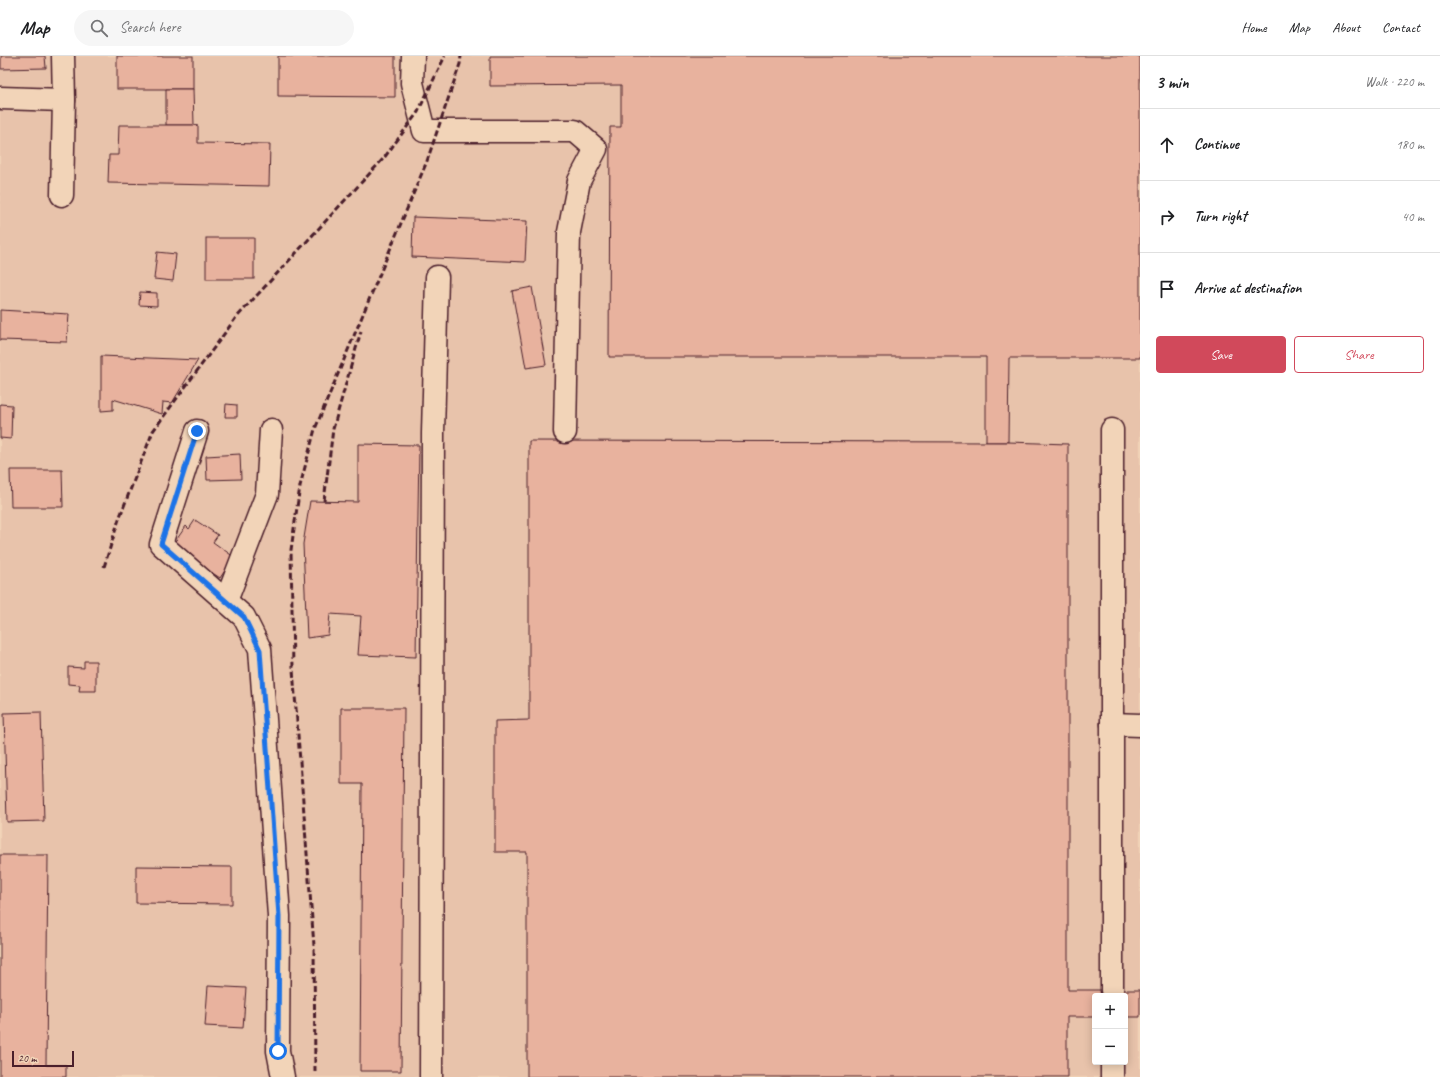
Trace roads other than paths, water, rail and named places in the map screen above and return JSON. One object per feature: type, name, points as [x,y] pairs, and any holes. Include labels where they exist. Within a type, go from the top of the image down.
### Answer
[{"type":"lane","points":[[62,195],[64,100],[63,56]]},
{"type":"lane","points":[[413,56],[412,83],[424,131],[575,131],[596,149],[579,181],[569,232],[565,432]]},
{"type":"lane","points":[[0,98],[64,100]]},
{"type":"lane","points":[[431,1077],[433,433],[437,277]]},
{"type":"lane","points":[[226,601],[267,494],[271,430]]},
{"type":"lane","points":[[1112,430],[1112,990]]},
{"type":"lane","points":[[197,431],[161,544],[244,617],[260,650],[279,916],[278,1051],[283,1077]]},
{"type":"lane","points":[[1112,724],[1140,724]]},
{"type":"lane","points":[[1112,1065],[1112,1077]]},
{"type":"railway","points":[[104,567],[119,519],[153,431],[235,319],[384,158],[418,112],[445,56]]},
{"type":"railway","points":[[315,1072],[314,946],[293,669],[291,550],[300,486],[315,429],[427,161],[460,64],[461,56]]},
{"type":"railway","points":[[324,501],[333,429],[361,331]]}]
